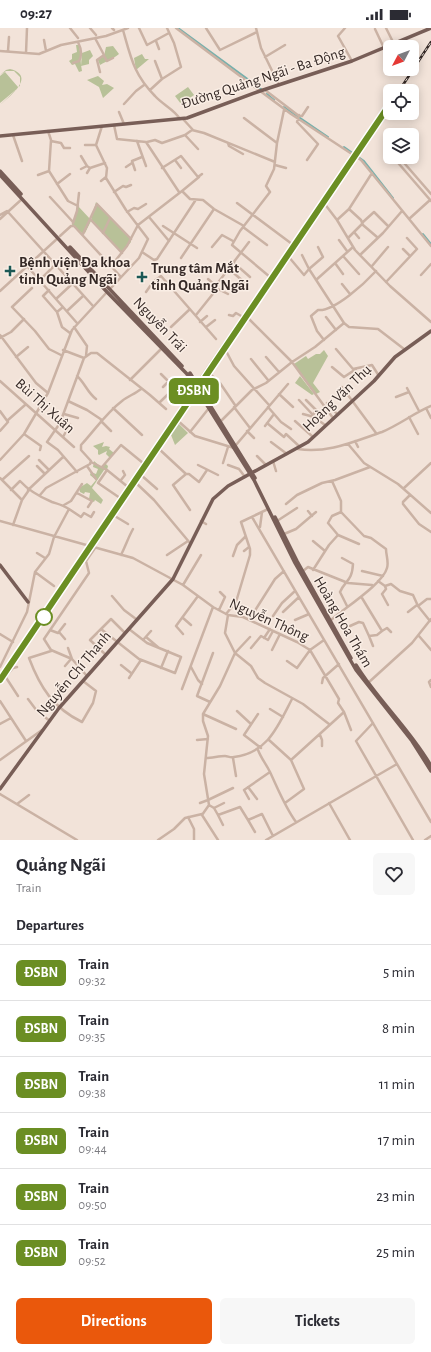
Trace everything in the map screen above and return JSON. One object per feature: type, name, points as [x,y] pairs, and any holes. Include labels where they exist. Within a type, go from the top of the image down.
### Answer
[{"type":"main road","name":"Đường Quảng Ngãi - Ba Động","points":[[403,40],[430,29]]},
{"type":"main road","name":"Đường Quảng Ngãi - Ba Động","points":[[0,136],[181,119],[383,49]]},
{"type":"main road","name":"Nguyễn Trãi","points":[[0,171],[23,198],[197,386],[209,408],[252,474]]},
{"type":"main road","name":"Nguyễn Trãi","points":[[0,175],[23,198]]},
{"type":"main road","name":"Hoàng Văn Thụ","points":[[172,579],[189,542],[213,499],[228,486],[299,448],[379,376],[404,349],[431,331]]},
{"type":"main road","name":"Nguyễn Trãi","points":[[153,337],[197,386],[221,422],[229,438]]},
{"type":"main road","name":"Hoàng Hoa Thám","points":[[252,474],[295,563],[367,684],[407,732],[431,766]]},
{"type":"main road","name":"Hoàng Hoa Thám","points":[[270,509],[329,622]]},
{"type":"main road","points":[[0,565],[28,602]]},
{"type":"main road","name":"Nguyễn Chí Thanh","points":[[0,789],[59,708],[172,579]]},
{"type":"main road","name":"Hoàng Hoa Thám","points":[[407,732],[431,771]]},
{"type":"street","points":[[26,52],[27,28]]},
{"type":"street","points":[[70,28],[78,40],[81,49],[79,61],[73,63]]},
{"type":"street","points":[[90,28],[96,37],[107,61],[113,58]]},
{"type":"street","points":[[0,50],[34,54],[78,40],[96,37],[128,28]]},
{"type":"street","points":[[139,28],[147,45],[169,33]]},
{"type":"street","points":[[150,90],[162,79],[181,67],[167,28]]},
{"type":"street","points":[[176,28],[284,109],[356,156],[431,246]]},
{"type":"street","points":[[206,28],[220,50],[257,32]]},
{"type":"street","points":[[256,28],[261,48],[279,85]]},
{"type":"street","points":[[345,28],[338,36],[352,61]]},
{"type":"street","points":[[386,28],[392,40]]},
{"type":"street","points":[[418,28],[421,32]]},
{"type":"street","points":[[375,29],[383,43]]},
{"type":"street","points":[[123,30],[135,70],[144,85],[193,130],[212,135],[286,168]]},
{"type":"street","points":[[8,51],[9,37]]},
{"type":"street","points":[[44,40],[46,51]]},
{"type":"street","points":[[156,41],[159,49]]},
{"type":"street","points":[[265,57],[285,45]]},
{"type":"street","points":[[100,72],[97,60],[104,56]]},
{"type":"street","points":[[154,61],[162,79]]},
{"type":"street","points":[[124,104],[144,85]]},
{"type":"street","points":[[265,90],[298,117]]},
{"type":"street","points":[[298,117],[302,116],[308,107]]},
{"type":"street","points":[[270,277],[232,245],[243,227],[270,192],[266,186],[275,164],[277,143],[284,109]]},
{"type":"street","points":[[119,112],[124,124]]},
{"type":"street","points":[[298,117],[297,122],[318,144],[307,160]]},
{"type":"street","points":[[244,118],[277,143]]},
{"type":"street","points":[[114,125],[115,139],[146,142],[155,140],[162,142],[185,135],[193,130]]},
{"type":"street","points":[[0,460],[24,434],[48,393],[61,355],[74,327],[121,277],[142,252],[148,239],[127,212],[106,177],[108,174],[105,163],[96,145],[102,126]]},
{"type":"street","points":[[48,131],[51,142],[49,171],[68,201],[78,206]]},
{"type":"street","points":[[12,135],[22,161]]},
{"type":"street","points":[[185,135],[198,149]]},
{"type":"street","points":[[137,141],[146,166]]},
{"type":"street","points":[[51,142],[61,143],[64,148],[70,148]]},
{"type":"street","points":[[146,142],[162,168],[181,192],[190,199],[203,200],[214,210],[243,227],[268,245]]},
{"type":"street","points":[[228,143],[229,146],[243,154]]},
{"type":"street","points":[[85,145],[96,145]]},
{"type":"street","points":[[72,659],[52,651],[44,638],[89,573],[86,561],[91,547],[143,463],[344,169],[352,154]]},
{"type":"street","points":[[81,156],[89,167]]},
{"type":"street","points":[[91,547],[141,475],[197,386],[209,373],[356,156]]},
{"type":"street","points":[[126,167],[133,160],[142,157]]},
{"type":"street","points":[[162,168],[182,157],[198,177]]},
{"type":"street","points":[[175,160],[181,168]]},
{"type":"street","points":[[132,162],[135,170]]},
{"type":"street","points":[[81,169],[105,163]]},
{"type":"street","points":[[400,164],[431,200],[409,220]]},
{"type":"street","points":[[405,164],[431,194]]},
{"type":"street","points":[[87,173],[89,167]]},
{"type":"street","points":[[38,175],[49,171]]},
{"type":"street","points":[[57,184],[70,174]]},
{"type":"street","points":[[112,265],[122,253],[138,225],[202,174]]},
{"type":"street","points":[[337,220],[349,209],[372,174]]},
{"type":"street","points":[[101,180],[106,177]]},
{"type":"street","points":[[114,192],[123,186],[126,187],[131,185]]},
{"type":"street","points":[[0,292],[73,224],[78,206],[79,193]]},
{"type":"street","points":[[50,196],[121,277]]},
{"type":"street","points":[[0,219],[23,198]]},
{"type":"street","points":[[142,252],[156,260],[195,200]]},
{"type":"street","points":[[324,203],[337,220],[353,247],[360,255],[386,282],[431,322]]},
{"type":"street","points":[[83,234],[91,220],[97,204],[131,239]]},
{"type":"street","points":[[127,212],[134,208],[138,209],[146,204]]},
{"type":"street","points":[[237,204],[292,244]]},
{"type":"street","points":[[0,215],[11,209]]},
{"type":"street","points":[[349,209],[378,237]]},
{"type":"street","points":[[181,258],[214,210]]},
{"type":"street","points":[[360,255],[402,211]]},
{"type":"street","points":[[8,212],[93,306]]},
{"type":"street","points":[[348,238],[374,212],[388,226]]},
{"type":"street","points":[[149,217],[169,241]]},
{"type":"street","points":[[103,233],[110,218]]},
{"type":"street","points":[[91,220],[122,253]]},
{"type":"street","points":[[163,226],[197,248]]},
{"type":"street","points":[[354,232],[359,238]]},
{"type":"street","points":[[212,246],[222,235],[234,241]]},
{"type":"street","points":[[386,282],[418,248],[407,238]]},
{"type":"street","points":[[339,240],[347,251]]},
{"type":"street","points":[[196,315],[216,290],[216,287],[249,242]]},
{"type":"street","points":[[288,256],[304,275],[323,257],[318,247]]},
{"type":"street","points":[[316,280],[353,247]]},
{"type":"street","points":[[372,266],[388,247]]},
{"type":"street","points":[[403,250],[410,256]]},
{"type":"street","points":[[302,255],[309,269],[334,305],[344,323],[350,327],[378,329],[404,349]]},
{"type":"street","points":[[343,256],[359,274]]},
{"type":"street","points":[[234,263],[250,277]]},
{"type":"street","points":[[335,263],[343,274]]},
{"type":"street","points":[[421,275],[431,264]]},
{"type":"street","points":[[40,280],[56,265]]},
{"type":"street","points":[[28,266],[77,324]]},
{"type":"street","points":[[229,269],[244,282]]},
{"type":"street","points":[[324,340],[310,317],[318,310],[323,311],[350,294],[376,271]]},
{"type":"street","points":[[146,292],[160,276],[216,339]]},
{"type":"street","points":[[208,279],[216,287],[228,294]]},
{"type":"street","points":[[56,299],[72,284]]},
{"type":"street","points":[[342,284],[350,294]]},
{"type":"street","points":[[32,288],[12,307],[49,348],[61,355]]},
{"type":"street","points":[[49,290],[43,296],[56,312],[62,327],[70,333]]},
{"type":"street","points":[[67,311],[83,296]]},
{"type":"street","points":[[56,312],[63,307]]},
{"type":"street","points":[[171,327],[190,309]]},
{"type":"street","points":[[229,315],[233,316],[236,314],[243,317]]},
{"type":"street","points":[[200,322],[207,316]]},
{"type":"street","points":[[247,316],[292,362],[333,418]]},
{"type":"street","points":[[326,317],[336,330]]},
{"type":"street","points":[[24,319],[11,332],[0,337],[36,383],[48,393]]},
{"type":"street","points":[[206,328],[215,320]]},
{"type":"street","points":[[221,422],[235,406],[255,388],[324,340],[344,323]]},
{"type":"street","points":[[74,327],[87,346],[85,357],[64,414],[47,443],[58,450],[77,472]]},
{"type":"street","points":[[16,357],[28,347]]},
{"type":"street","points":[[130,380],[162,348]]},
{"type":"street","points":[[225,349],[234,366],[255,388],[274,414],[291,429]]},
{"type":"street","points":[[336,349],[353,368],[356,369]]},
{"type":"street","points":[[63,350],[85,357]]},
{"type":"street","points":[[85,357],[91,353],[97,353],[141,389],[160,402],[166,410]]},
{"type":"street","points":[[266,357],[279,372]]},
{"type":"street","points":[[251,358],[268,380]]},
{"type":"street","points":[[332,367],[344,377],[356,369],[372,365],[379,376]]},
{"type":"street","points":[[209,373],[220,383],[250,428]]},
{"type":"street","points":[[161,374],[174,387]]},
{"type":"street","points":[[160,402],[188,375]]},
{"type":"street","points":[[78,376],[84,382],[89,393],[96,399]]},
{"type":"street","name":"Bùi Thị Xuân","points":[[0,381],[74,447]]},
{"type":"street","points":[[163,387],[168,382]]},
{"type":"street","points":[[177,420],[195,436],[228,447],[235,447],[288,384]]},
{"type":"street","points":[[342,387],[376,433]]},
{"type":"street","points":[[407,388],[419,411]]},
{"type":"street","points":[[128,487],[107,470],[91,462],[81,447],[102,421],[122,400],[134,395],[141,389]]},
{"type":"street","points":[[396,397],[409,392]]},
{"type":"street","points":[[279,394],[293,407]]},
{"type":"street","points":[[313,397],[314,396],[319,402],[320,401]]},
{"type":"street","points":[[299,400],[313,416],[325,425]]},
{"type":"street","points":[[306,400],[316,410],[313,416]]},
{"type":"street","points":[[68,401],[87,410],[102,421],[111,431]]},
{"type":"street","points":[[329,403],[337,414]]},
{"type":"street","points":[[0,431],[8,420],[26,405]]},
{"type":"street","points":[[267,423],[284,438],[286,434],[299,448],[322,450],[348,444],[381,432],[431,406]]},
{"type":"street","points":[[114,408],[142,435]]},
{"type":"street","points":[[190,432],[209,408]]},
{"type":"street","points":[[426,408],[431,418]]},
{"type":"street","points":[[0,411],[8,420]]},
{"type":"street","points":[[64,414],[78,418]]},
{"type":"street","points":[[265,426],[274,414]]},
{"type":"street","points":[[303,414],[313,416]]},
{"type":"street","points":[[409,417],[418,434]]},
{"type":"street","points":[[295,421],[313,437]]},
{"type":"street","points":[[63,437],[70,424]]},
{"type":"street","points":[[247,431],[254,438]]},
{"type":"street","points":[[24,434],[41,446],[40,450]]},
{"type":"street","points":[[355,441],[358,447]]},
{"type":"street","points":[[272,442],[287,454]]},
{"type":"street","points":[[348,444],[353,452],[370,466],[404,488],[410,495],[431,512]]},
{"type":"street","points":[[102,467],[121,445],[143,463]]},
{"type":"street","points":[[223,463],[228,447]]},
{"type":"street","points":[[158,448],[186,474],[198,482],[207,470]]},
{"type":"street","points":[[22,500],[1,479],[29,456]]},
{"type":"street","points":[[257,456],[266,465]]},
{"type":"street","points":[[13,525],[22,500],[29,490],[63,457]]},
{"type":"street","points":[[39,460],[49,470]]},
{"type":"street","points":[[273,461],[276,471]]},
{"type":"street","points":[[40,495],[46,488],[77,472],[91,462]]},
{"type":"street","points":[[198,465],[218,475]]},
{"type":"street","points":[[228,465],[239,470],[246,477]]},
{"type":"street","points":[[404,488],[430,465]]},
{"type":"street","points":[[37,466],[45,474]]},
{"type":"street","points":[[87,466],[96,479]]},
{"type":"street","points":[[286,504],[307,490],[322,483],[332,481],[370,466]]},
{"type":"street","points":[[107,470],[98,483],[120,498]]},
{"type":"street","points":[[121,480],[125,475],[124,471]]},
{"type":"street","points":[[186,474],[173,485],[190,510]]},
{"type":"street","points":[[141,475],[157,489]]},
{"type":"street","points":[[11,490],[20,481],[29,490],[53,502],[64,505],[81,517],[84,513],[90,517],[94,512]]},
{"type":"street","points":[[329,622],[348,606],[362,598],[383,576],[388,566],[386,549],[371,538],[364,536],[341,512],[341,501],[332,481]]},
{"type":"street","points":[[135,482],[154,500],[189,542],[167,555]]},
{"type":"street","points":[[64,505],[71,501],[82,484]]},
{"type":"street","points":[[77,493],[92,501],[88,507]]},
{"type":"street","points":[[410,495],[403,502],[403,504],[419,524],[431,532]]},
{"type":"street","points":[[277,521],[297,508]]},
{"type":"street","points":[[0,667],[27,612],[35,572],[51,550],[54,537],[69,509]]},
{"type":"street","points":[[270,509],[241,522],[250,555],[236,602],[227,614],[225,633],[235,653],[251,666],[258,678],[303,704],[330,724]]},
{"type":"street","points":[[308,511],[312,516]]},
{"type":"street","points":[[260,527],[262,512]]},
{"type":"street","points":[[284,534],[296,529],[316,512]]},
{"type":"street","points":[[341,512],[332,516],[328,523],[338,535],[359,544]]},
{"type":"street","points":[[113,515],[128,524]]},
{"type":"street","points":[[252,516],[260,527],[308,614],[339,664],[431,822]]},
{"type":"street","name":"Nguyễn Thông","points":[[0,521],[133,558],[183,585],[219,610],[270,629],[310,650],[339,700],[338,703],[344,712],[351,730]]},
{"type":"street","points":[[201,521],[206,524]]},
{"type":"street","points":[[121,555],[127,543],[127,539],[133,529]]},
{"type":"street","points":[[313,570],[325,550],[338,535]]},
{"type":"street","points":[[233,556],[237,545],[245,537]]},
{"type":"street","points":[[312,541],[325,550]]},
{"type":"street","points":[[244,551],[249,547]]},
{"type":"street","points":[[37,553],[45,558]]},
{"type":"street","points":[[183,585],[201,555]]},
{"type":"street","points":[[342,558],[353,564],[353,572],[348,583],[340,592],[348,606]]},
{"type":"street","points":[[303,571],[308,567],[348,583],[373,585]]},
{"type":"street","points":[[249,620],[275,579],[284,571]]},
{"type":"street","points":[[362,571],[383,576]]},
{"type":"street","points":[[35,572],[54,586]]},
{"type":"street","points":[[378,581],[385,586]]},
{"type":"street","points":[[367,684],[419,636],[430,620],[417,605],[412,595],[402,592],[391,584],[385,586]]},
{"type":"street","points":[[385,586],[386,590],[382,594],[388,605]]},
{"type":"street","points":[[273,616],[282,603],[295,591]]},
{"type":"street","points":[[219,610],[222,601],[225,598],[220,592]]},
{"type":"street","points":[[112,596],[124,610],[136,620]]},
{"type":"street","points":[[183,634],[176,627],[198,596]]},
{"type":"street","points":[[282,612],[299,597]]},
{"type":"street","points":[[218,598],[222,601]]},
{"type":"street","points":[[362,598],[382,631]]},
{"type":"street","points":[[408,612],[427,599],[431,599]]},
{"type":"street","points":[[182,689],[213,601]]},
{"type":"street","points":[[295,620],[308,614]]},
{"type":"street","points":[[183,618],[191,625]]},
{"type":"street","points":[[106,655],[90,640],[111,619],[125,633]]},
{"type":"street","points":[[350,626],[359,622],[362,623],[373,646]]},
{"type":"street","points":[[59,632],[65,624]]},
{"type":"street","points":[[369,636],[377,635],[387,628],[391,632]]},
{"type":"street","points":[[101,629],[141,660],[175,673],[180,664],[181,657],[143,640],[128,629]]},
{"type":"street","points":[[264,638],[270,629]]},
{"type":"street","points":[[50,630],[56,633],[59,632],[65,639]]},
{"type":"street","points":[[143,640],[151,631]]},
{"type":"street","points":[[251,648],[261,636],[268,640],[273,631]]},
{"type":"street","points":[[0,634],[13,642]]},
{"type":"street","points":[[272,650],[280,634]]},
{"type":"street","points":[[419,636],[431,650]]},
{"type":"street","points":[[146,637],[163,650]]},
{"type":"street","points":[[223,825],[218,815],[209,805],[208,800],[204,774],[208,739],[203,721],[203,714],[220,686],[235,653],[250,637]]},
{"type":"street","points":[[287,661],[297,668],[310,650],[324,640]]},
{"type":"street","points":[[68,648],[72,659],[87,676]]},
{"type":"street","points":[[52,651],[29,658],[37,679],[59,708],[82,722],[93,704],[96,692],[83,681]]},
{"type":"street","points":[[161,668],[168,651]]},
{"type":"street","points":[[210,702],[197,696],[213,653]]},
{"type":"street","points":[[65,666],[72,659]]},
{"type":"street","points":[[129,678],[141,660]]},
{"type":"street","points":[[322,683],[325,676],[339,664]]},
{"type":"street","points":[[121,665],[132,673]]},
{"type":"street","points":[[0,683],[5,676],[17,666]]},
{"type":"street","points":[[190,667],[202,684]]},
{"type":"street","points":[[5,676],[18,696]]},
{"type":"street","points":[[196,676],[203,678]]},
{"type":"street","points":[[431,680],[429,682],[431,687]]},
{"type":"street","points":[[28,699],[37,711],[50,721]]},
{"type":"street","points":[[206,758],[247,755],[259,749],[269,740],[292,699]]},
{"type":"street","points":[[0,701],[26,741]]},
{"type":"street","points":[[270,709],[283,717]]},
{"type":"street","points":[[237,711],[250,724]]},
{"type":"street","points":[[290,760],[320,735],[344,712]]},
{"type":"street","points":[[203,714],[236,729]]},
{"type":"street","points":[[258,714],[250,724],[244,736],[259,749],[263,763],[270,772],[277,790],[296,822]]},
{"type":"street","points":[[0,724],[11,718]]},
{"type":"street","points":[[373,723],[355,740],[413,840]]},
{"type":"street","points":[[0,760],[43,729]]},
{"type":"street","points":[[320,735],[322,746]]},
{"type":"street","points":[[197,740],[208,739]]},
{"type":"street","points":[[269,740],[290,760],[304,789],[285,803]]},
{"type":"street","points":[[233,757],[236,776]]},
{"type":"street","points":[[266,840],[397,764]]},
{"type":"street","points":[[249,799],[244,791],[270,772]]},
{"type":"street","points":[[248,787],[257,799]]},
{"type":"street","points":[[200,803],[233,788]]},
{"type":"street","points":[[0,794],[77,840]]},
{"type":"street","points":[[17,804],[29,795]]},
{"type":"street","points":[[213,808],[224,803]]},
{"type":"street","points":[[329,803],[350,840]]},
{"type":"street","points":[[158,840],[188,817],[202,814],[209,805]]},
{"type":"street","points":[[218,815],[240,807],[255,832]]},
{"type":"street","points":[[202,814],[202,818],[218,840]]},
{"type":"street","points":[[248,820],[262,814],[273,836]]},
{"type":"street","points":[[188,817],[194,829],[194,840]]},
{"type":"street","points":[[163,836],[165,840]]},
{"type":"street","points":[[425,840],[431,836]]},
{"type":"green space","points":[[76,45],[79,45],[80,52],[82,71],[79,72],[75,64],[72,65],[69,61],[72,59],[72,54],[77,52]]},
{"type":"green space","points":[[113,46],[119,54],[100,65],[98,60],[104,56],[106,47]]},
{"type":"green space","points":[[90,50],[93,56],[89,60],[89,64],[81,66],[82,53]]},
{"type":"green space","points":[[142,54],[145,59],[149,59],[136,70],[134,58]]},
{"type":"green space","points":[[10,69],[18,72],[21,76],[20,84],[20,77],[14,71],[6,71],[0,75],[6,70]]},
{"type":"green space","points":[[5,72],[18,87],[0,103],[0,76]]},
{"type":"green space","points":[[98,76],[104,81],[102,85],[107,84],[114,88],[103,98],[99,87],[87,80]]},
{"type":"green space","points":[[188,87],[194,95],[181,104],[175,96]]},
{"type":"green space","points":[[96,202],[131,239],[131,242],[122,253],[91,221],[83,234],[72,225],[78,206],[91,220]]},
{"type":"green space","points":[[324,350],[328,356],[313,383],[320,392],[316,394],[294,364],[306,356],[308,359],[316,354],[320,354]]},
{"type":"green space","points":[[300,376],[314,394],[312,395],[295,383]]},
{"type":"green space","points":[[178,423],[188,433],[175,445],[171,435]]},
{"type":"green space","points":[[104,442],[102,447],[110,447],[109,449],[114,453],[110,458],[106,454],[107,451],[99,455],[98,450],[93,446]]},
{"type":"green space","points":[[94,461],[101,467],[105,463],[108,466],[107,470],[104,470],[92,488],[103,500],[101,504],[95,500],[94,502],[89,499],[90,493],[85,492],[84,494],[80,492],[79,488],[87,483],[91,486],[96,480],[90,475],[91,472],[96,474],[98,469],[93,467]]},
{"type":"waterway","points":[[178,28],[261,89]]},
{"type":"waterway","points":[[267,94],[274,100]]},
{"type":"waterway","points":[[284,107],[328,137]]},
{"type":"waterway","points":[[344,147],[364,161],[393,198]]},
{"type":"waterway","points":[[423,234],[431,244]]},
{"type":"railway","points":[[404,84],[431,42]]},
{"type":"railway","points":[[0,680],[383,114]]},
{"type":"train","name":"ĐSBN","points":[[0,680],[114,513],[198,385],[235,333],[354,155],[357,155],[383,115]]},
{"type":"place","name":"Bệnh viện Đa khoa tỉnh Quảng Ngãi","points":[[10,271]]},
{"type":"place","name":"Trung tâm Mắt tỉnh Quảng Ngãi","points":[[142,277]]}]
